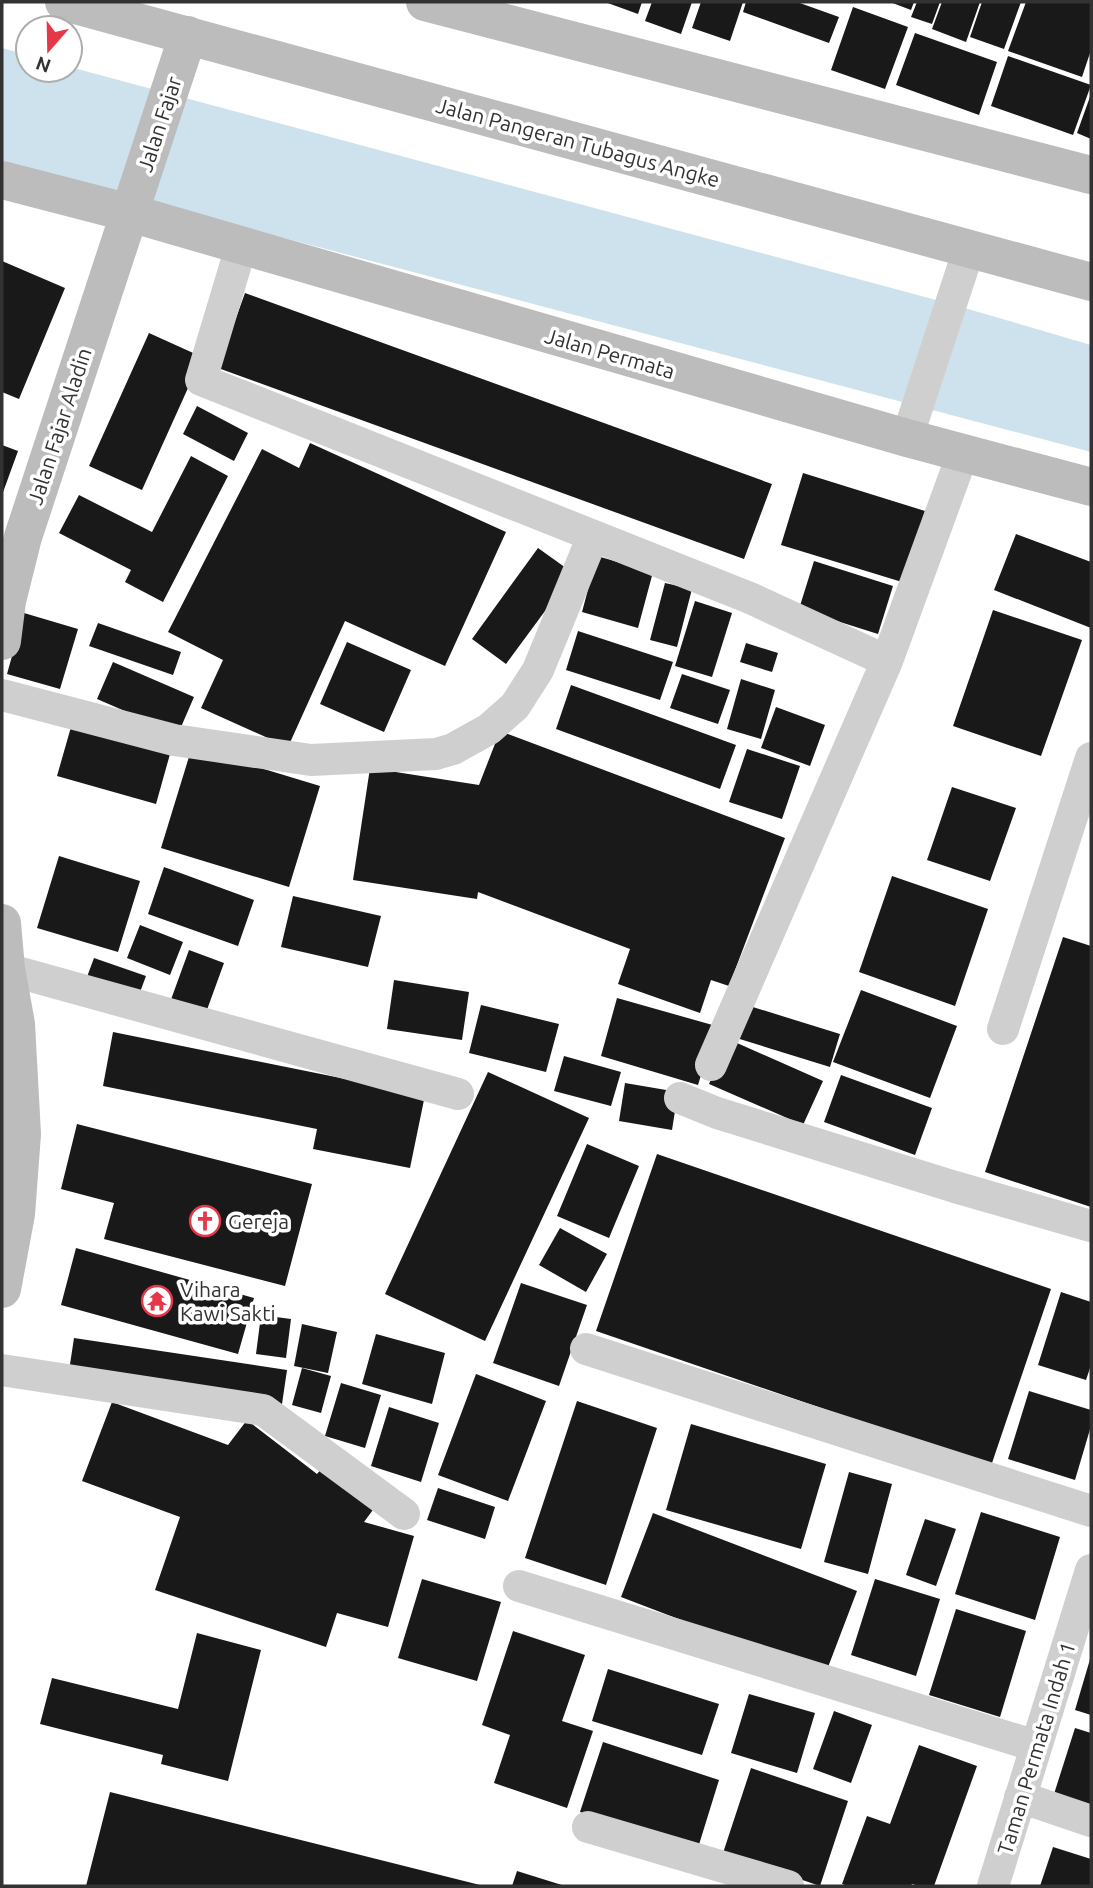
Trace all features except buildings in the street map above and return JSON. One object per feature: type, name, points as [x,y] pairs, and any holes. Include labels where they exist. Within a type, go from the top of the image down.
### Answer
[{"type":"street","name":"Jalan Pangeran Tubagus Angke","points":[[64,2],[184,45],[966,259],[1091,282]]},
{"type":"street","points":[[425,2],[1091,175]]},
{"type":"street","name":"Jalan Fajar","points":[[132,208],[184,45]]},
{"type":"street","name":"Jalan Permata","points":[[2,180],[132,208],[241,247],[910,431],[963,453],[1091,487]]},
{"type":"street","name":"Jalan Fajar Aladin","points":[[2,641],[6,601],[23,537],[132,208]]},
{"type":"street","points":[[241,247],[201,380],[750,598],[887,661]]},
{"type":"street","points":[[910,431],[966,259]]},
{"type":"street","points":[[711,1065],[887,661],[963,453]]},
{"type":"street","points":[[2,695],[174,740],[311,760],[436,754],[453,749],[489,729],[515,706],[538,670],[593,536]]},
{"type":"street","points":[[1003,1029],[1091,758]]},
{"type":"street","points":[[2,923],[16,1024],[22,1134],[16,1214],[2,1289]]},
{"type":"street","points":[[3,945],[458,1094]]},
{"type":"street","points":[[680,1098],[942,1183],[1091,1226]]},
{"type":"street","points":[[586,1349],[1091,1511]]},
{"type":"street","points":[[2,1370],[263,1409],[404,1514]]},
{"type":"street","points":[[519,1586],[1036,1746]]},
{"type":"street","name":"Taman Permata Indah 1","points":[[993,1886],[1089,1586]]},
{"type":"street","points":[[1020,1797],[1091,1821]]},
{"type":"street","points":[[588,1827],[788,1886]]},
{"type":"water","points":[[2,48],[14,51],[14,84],[84,84],[84,71],[951,304],[1091,345],[1091,452],[2,163]]},
{"type":"place","name":"Gereja","points":[[205,1221]]},
{"type":"place","name":"Vihara Kawi Sakti","points":[[157,1301]]}]
